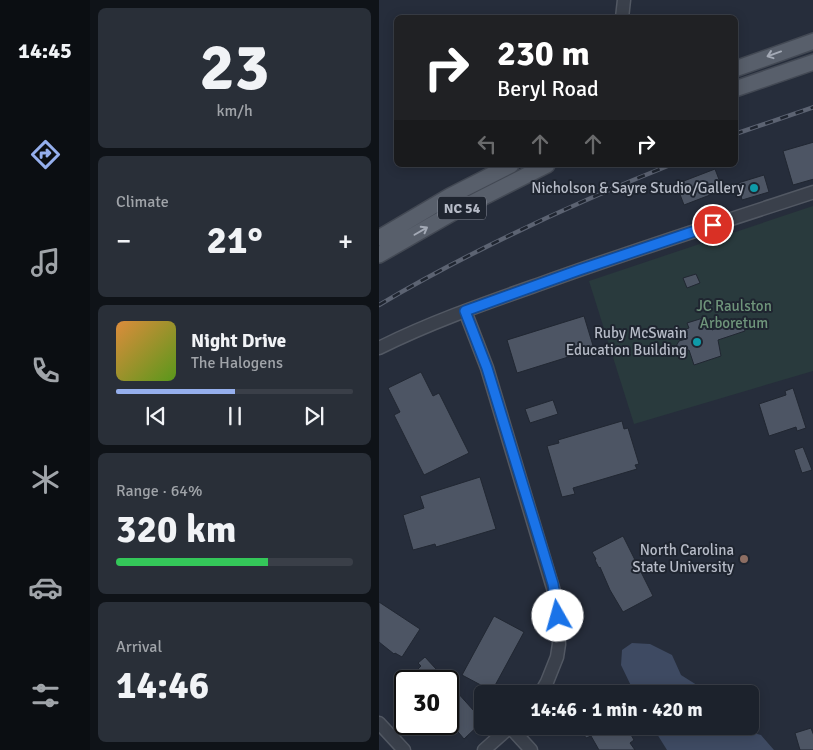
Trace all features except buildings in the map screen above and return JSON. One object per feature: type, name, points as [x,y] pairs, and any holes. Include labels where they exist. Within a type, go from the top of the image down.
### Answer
[{"type":"main road","points":[[738,67],[813,41]]},
{"type":"main road","points":[[738,88],[813,62]]},
{"type":"main road","name":"NC 54","points":[[379,238],[451,196],[507,167]]},
{"type":"main road","name":"NC 54","points":[[379,255],[454,212],[543,167]]},
{"type":"street","points":[[622,15],[624,0]]},
{"type":"street","points":[[379,348],[413,331],[579,270],[813,192]]},
{"type":"street","points":[[465,311],[487,368],[556,598],[559,644],[557,657],[545,685]]},
{"type":"street","points":[[379,723],[404,750]]},
{"type":"street","points":[[484,750],[501,735]]},
{"type":"street","points":[[517,735],[531,750]]},
{"type":"green space","name":"JC Raulston Arboretum","points":[[813,206],[813,371],[634,424],[589,281]]},
{"type":"water","points":[[632,643],[650,644],[672,655],[681,675],[697,685],[631,685],[621,665],[622,650]]},
{"type":"water","points":[[759,734],[774,750],[667,750],[658,735]]},
{"type":"railway","points":[[738,133],[814,107]]},
{"type":"railway","points":[[379,305],[522,229],[665,167]]},
{"type":"place","name":"Nicholson & Sayre Studio/Gallery","points":[[754,188]]},
{"type":"place","name":"Ruby McSwain Education Building","points":[[697,342]]},
{"type":"place","name":"North Carolina State University","points":[[744,559]]},
{"type":"route","points":[[558,616],[553,584],[540,541],[487,368],[465,311],[713,225]]}]
